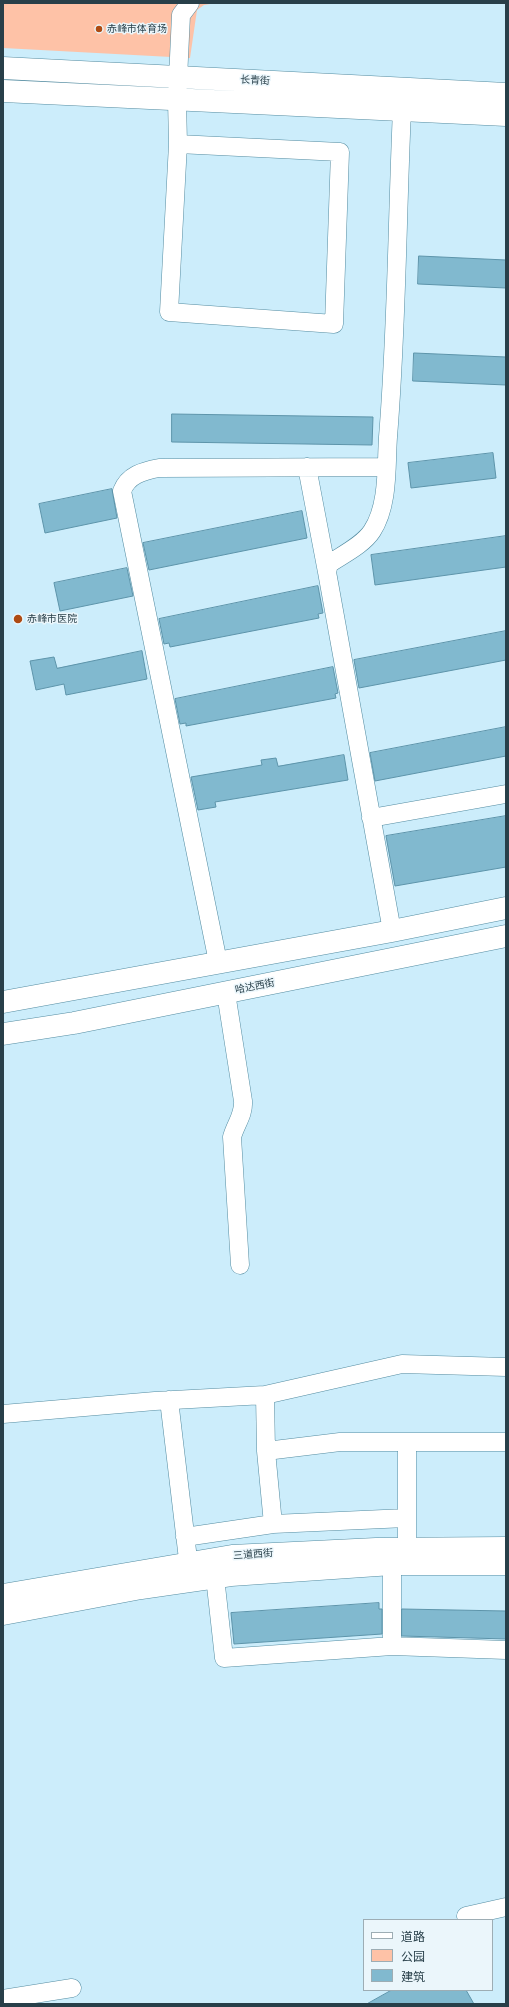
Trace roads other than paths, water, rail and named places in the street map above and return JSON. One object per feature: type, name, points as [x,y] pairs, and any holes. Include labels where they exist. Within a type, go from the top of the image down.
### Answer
[{"type":"main road","name":"长青街","points":[[3,68],[506,94]]},
{"type":"main road","points":[[3,91],[506,115]]},
{"type":"main road","points":[[3,1002],[506,908]]},
{"type":"main road","name":"哈达西街","points":[[3,1034],[74,1023],[506,936]]},
{"type":"main road","name":"三道西街","points":[[3,1595],[189,1572],[232,1556],[399,1556],[506,1548]]},
{"type":"main road","points":[[3,1614],[140,1588],[189,1572],[215,1577],[399,1556],[506,1564]]},
{"type":"street","points":[[178,144],[340,152],[334,324],[169,312],[178,144],[177,100],[181,15],[190,3]]},
{"type":"street","points":[[327,572],[329,564],[359,544],[372,532],[381,510],[393,380],[402,110]]},
{"type":"street","points":[[307,467],[392,930]]},
{"type":"street","points":[[218,962],[122,491],[125,482],[142,471],[159,468],[386,467]]},
{"type":"street","points":[[371,818],[506,794]]},
{"type":"street","points":[[226,992],[244,1112],[236,1122],[232,1137],[240,1265]]},
{"type":"street","points":[[3,1414],[169,1400],[265,1395],[402,1364],[506,1367]]},
{"type":"street","points":[[265,1395],[266,1451],[273,1524]]},
{"type":"street","points":[[169,1400],[189,1572]]},
{"type":"street","points":[[266,1451],[340,1442],[506,1442]]},
{"type":"street","points":[[392,1646],[399,1556],[406,1518],[407,1442]]},
{"type":"street","points":[[185,1537],[273,1524],[406,1518]]},
{"type":"street","points":[[215,1577],[224,1658],[392,1646],[506,1650]]},
{"type":"street","points":[[466,1916],[506,1908]]},
{"type":"street","points":[[3,1999],[72,1988]]},
{"type":"place","name":"赤峰市体育场","points":[[99,29]]},
{"type":"place","name":"赤峰市医院","points":[[18,619]]}]
